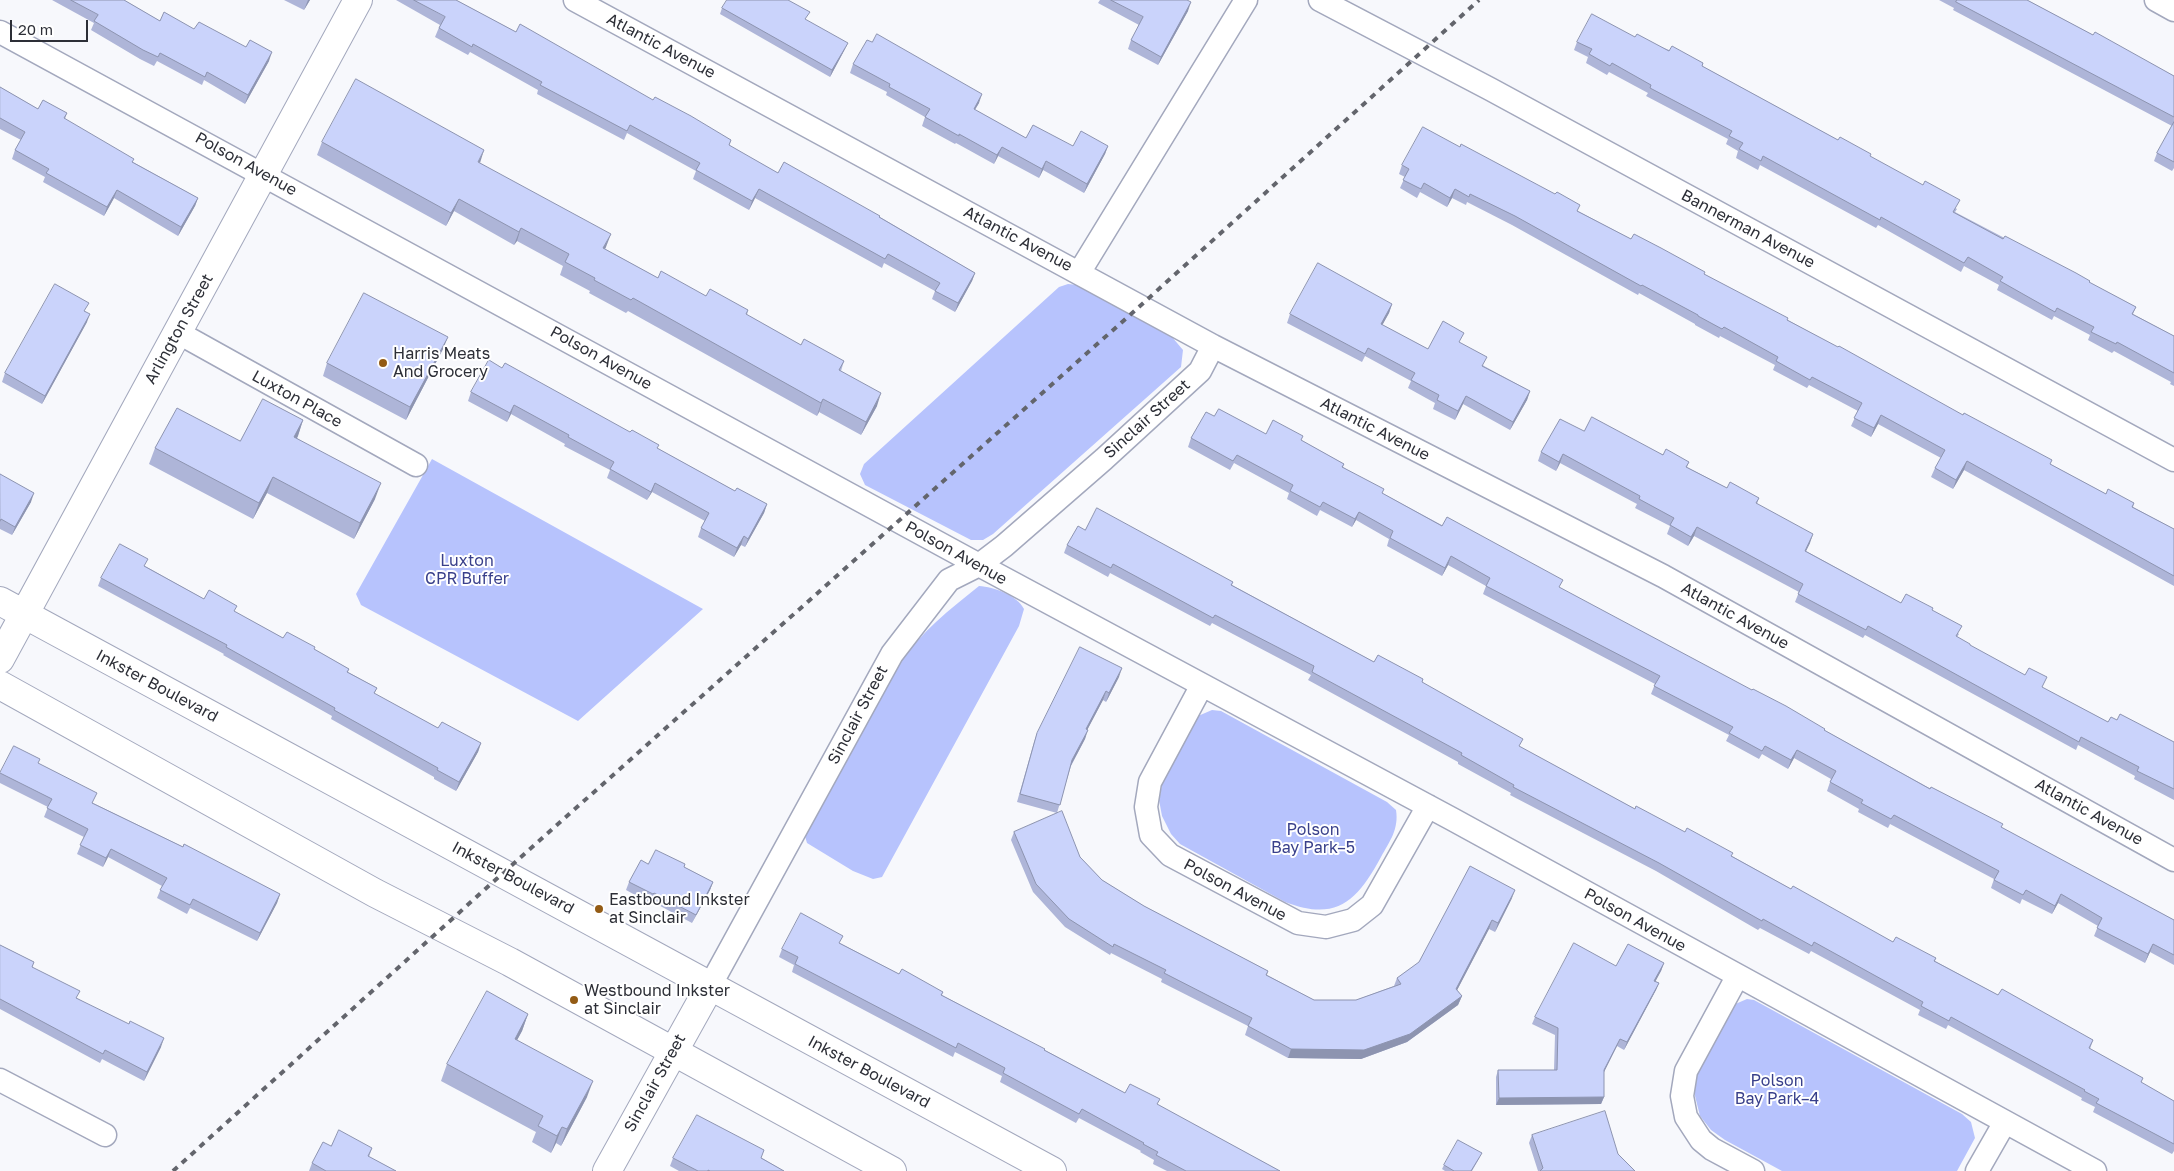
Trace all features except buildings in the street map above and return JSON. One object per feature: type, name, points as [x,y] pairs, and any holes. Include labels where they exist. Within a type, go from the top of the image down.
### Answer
[{"type":"main road","name":"Arlington Street","points":[[0,659],[262,173],[358,0]]},
{"type":"main road","name":"Inkster Boulevard","points":[[0,601],[1052,1171]]},
{"type":"main road","points":[[0,685],[376,893],[510,962],[892,1171]]},
{"type":"main road","name":"Sinclair Street","points":[[608,1171],[672,1051],[710,986]]},
{"type":"street","name":"Atlantic Avenue","points":[[575,0],[1213,346],[1663,576],[2174,860]]},
{"type":"street","points":[[1079,272],[1246,0]]},
{"type":"street","name":"Bannerman Avenue","points":[[1320,0],[1490,89],[2174,460]]},
{"type":"street","points":[[2156,0],[2174,10]]},
{"type":"street","name":"Polson Avenue","points":[[0,32],[262,173],[978,565],[1428,806],[1737,977],[2096,1171]]},
{"type":"street","name":"Luxton Place","points":[[177,332],[416,465]]},
{"type":"street","name":"Sinclair Street","points":[[710,986],[892,654],[949,580],[978,565],[1018,534],[1200,371],[1213,346]]},
{"type":"street","name":"Polson Avenue","points":[[1202,685],[1150,782],[1146,807],[1151,835],[1170,855],[1298,924],[1326,928],[1353,920],[1372,905],[1428,806]]},
{"type":"street","points":[[1737,977],[1686,1072],[1682,1096],[1686,1117],[1701,1140],[1712,1149],[1753,1171]]},
{"type":"street","points":[[0,1080],[105,1135]]},
{"type":"street","points":[[1977,1171],[2005,1122]]},
{"type":"green space","points":[[1068,284],[1078,285],[1172,337],[1183,350],[1181,367],[993,534],[983,540],[971,540],[865,485],[860,474],[864,464],[1059,287]]},
{"type":"green space","name":"Luxton CPR Buffer","points":[[432,459],[703,609],[578,721],[361,605],[356,594]]},
{"type":"green space","points":[[979,586],[991,588],[1011,596],[1021,604],[1024,609],[1019,626],[882,877],[873,879],[853,871],[807,843],[804,833],[900,663],[927,631]]},
{"type":"green space","name":"Polson Bay Park–5","points":[[1212,710],[1221,711],[1387,802],[1396,810],[1395,829],[1388,846],[1363,885],[1344,904],[1319,910],[1303,908],[1285,902],[1180,844],[1171,834],[1162,816],[1159,800],[1163,779],[1198,716]]},
{"type":"green space","name":"Polson Bay Park–4","points":[[1747,999],[1754,1000],[1962,1114],[1971,1122],[1975,1138],[1957,1171],[1782,1171],[1725,1140],[1711,1130],[1700,1116],[1695,1096],[1695,1078],[1700,1064],[1733,1005]]},
{"type":"railway","points":[[173,1171],[503,873],[1140,306],[1479,0]]},
{"type":"place","name":"Harris Meats And Grocery","points":[[383,363]]},
{"type":"place","name":"Eastbound Inkster at Sinclair","points":[[599,909]]},
{"type":"place","name":"Westbound Inkster at Sinclair","points":[[574,1000]]}]
